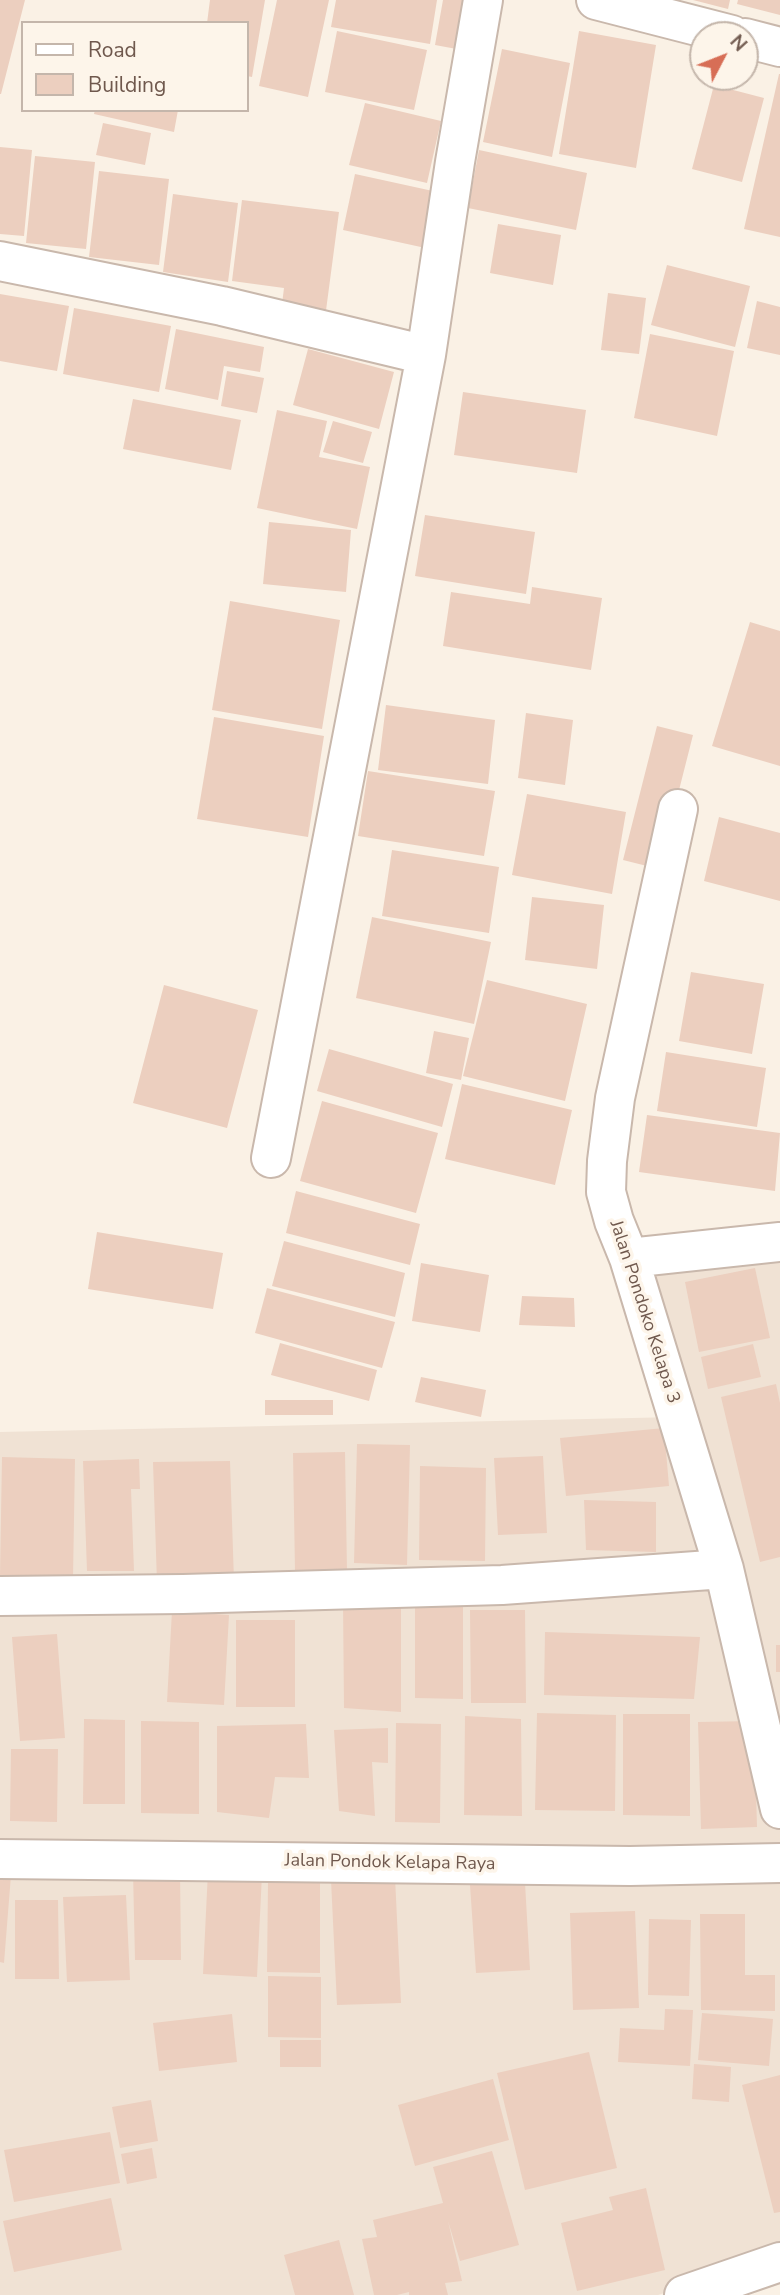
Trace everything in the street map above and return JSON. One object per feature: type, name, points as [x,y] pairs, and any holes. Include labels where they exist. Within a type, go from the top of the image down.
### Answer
[{"type":"street","points":[[271,1158],[426,355],[483,0]]},
{"type":"street","points":[[596,0],[689,24]]},
{"type":"street","points":[[759,42],[780,47]]},
{"type":"street","points":[[0,261],[222,306],[426,355]]},
{"type":"street","name":"Jalan Pondoko Kelapa 3","points":[[678,809],[615,1098],[606,1192],[629,1258],[724,1569],[780,1809]]},
{"type":"street","points":[[629,1258],[780,1242]]},
{"type":"street","points":[[0,1597],[489,1585],[724,1569]]},
{"type":"street","name":"Jalan Pondok Kelapa Raya","points":[[0,1858],[630,1866],[780,1863]]},
{"type":"street","points":[[684,2295],[780,2262]]},
{"type":"shaded area","points":[[780,1242],[780,2256],[658,2295],[0,2295],[0,1432],[677,1417],[629,1258]]},
{"type":"building","points":[[0,0],[25,0],[1,94],[0,94]]},
{"type":"building","points":[[210,0],[265,0],[252,77],[248,76],[248,21],[207,21]]},
{"type":"building","points":[[277,0],[329,0],[308,97],[259,86]]},
{"type":"building","points":[[336,0],[437,0],[430,44],[331,27]]},
{"type":"building","points":[[443,0],[471,0],[462,50],[435,45]]},
{"type":"building","points":[[693,0],[730,0],[728,9]]},
{"type":"building","points":[[738,0],[780,0],[780,15],[737,4]]},
{"type":"building","points":[[337,31],[427,50],[414,110],[325,92]]},
{"type":"building","points":[[579,31],[656,45],[636,168],[559,154]]},
{"type":"building","points":[[502,49],[570,63],[552,157],[483,142]]},
{"type":"building","points":[[780,74],[780,237],[744,229]]},
{"type":"building","points":[[712,91],[737,91],[764,98],[742,182],[692,169]]},
{"type":"building","points":[[365,103],[441,121],[427,183],[349,165]]},
{"type":"building","points":[[94,112],[178,112],[174,132]]},
{"type":"building","points":[[103,123],[151,133],[145,165],[96,155]]},
{"type":"building","points":[[0,147],[32,150],[24,236],[0,234]]},
{"type":"building","points":[[479,150],[587,173],[576,230],[468,208]]},
{"type":"building","points":[[35,156],[95,162],[86,249],[26,243]]},
{"type":"building","points":[[99,171],[169,179],[159,265],[89,257]]},
{"type":"building","points":[[355,174],[442,193],[430,249],[343,230]]},
{"type":"building","points":[[173,194],[238,203],[228,282],[163,272]]},
{"type":"building","points":[[242,200],[339,212],[325,318],[281,312],[284,288],[232,281]]},
{"type":"building","points":[[498,224],[561,235],[553,285],[490,273]]},
{"type":"building","points":[[667,265],[750,286],[735,347],[651,325]]},
{"type":"building","points":[[608,293],[646,298],[639,354],[601,350]]},
{"type":"building","points":[[0,294],[69,306],[57,371],[0,361]]},
{"type":"building","points":[[757,301],[780,307],[780,355],[747,348]]},
{"type":"building","points":[[74,308],[171,326],[159,392],[63,374]]},
{"type":"building","points":[[176,329],[264,347],[260,372],[224,366],[218,400],[165,389]]},
{"type":"building","points":[[650,334],[734,351],[717,436],[634,418]]},
{"type":"building","points":[[308,349],[394,372],[379,429],[293,405]]},
{"type":"building","points":[[227,371],[264,378],[257,413],[221,406]]},
{"type":"building","points":[[463,392],[586,410],[577,473],[454,455]]},
{"type":"building","points":[[133,399],[241,420],[231,470],[123,449]]},
{"type":"building","points":[[277,410],[327,421],[319,457],[370,467],[357,529],[257,508]]},
{"type":"building","points":[[333,421],[372,432],[363,463],[323,452]]},
{"type":"building","points":[[425,515],[535,532],[526,594],[415,576]]},
{"type":"building","points":[[269,522],[351,530],[346,592],[263,584]]},
{"type":"building","points":[[532,587],[602,598],[591,670],[443,646],[451,592],[530,604]]},
{"type":"building","points":[[230,601],[340,620],[322,729],[212,710]]},
{"type":"building","points":[[750,622],[780,631],[780,766],[712,746]]},
{"type":"building","points":[[386,705],[495,720],[488,784],[378,770]]},
{"type":"building","points":[[526,713],[573,720],[565,785],[518,778]]},
{"type":"building","points":[[214,717],[324,736],[308,837],[197,819]]},
{"type":"building","points":[[657,726],[693,735],[659,869],[623,860]]},
{"type":"building","points":[[368,771],[495,791],[484,856],[358,836]]},
{"type":"building","points":[[527,794],[626,812],[612,894],[512,875]]},
{"type":"building","points":[[719,817],[780,833],[780,901],[704,881]]},
{"type":"building","points":[[392,850],[499,867],[489,933],[382,916]]},
{"type":"building","points":[[532,897],[604,905],[597,969],[525,960]]},
{"type":"building","points":[[372,917],[491,942],[474,1024],[356,998]]},
{"type":"building","points":[[691,972],[764,984],[752,1054],[679,1041]]},
{"type":"building","points":[[487,980],[587,1004],[565,1101],[463,1076]]},
{"type":"building","points":[[164,985],[258,1010],[227,1128],[133,1103]]},
{"type":"building","points":[[434,1031],[469,1038],[461,1080],[426,1073]]},
{"type":"building","points":[[329,1049],[453,1084],[442,1127],[317,1091]]},
{"type":"building","points":[[666,1052],[766,1068],[757,1127],[657,1111]]},
{"type":"building","points":[[462,1084],[572,1110],[555,1185],[445,1159]]},
{"type":"building","points":[[322,1101],[438,1133],[416,1213],[300,1181]]},
{"type":"building","points":[[647,1115],[780,1133],[775,1191],[639,1172]]},
{"type":"building","points":[[296,1191],[420,1224],[410,1265],[286,1233]]},
{"type":"building","points":[[97,1232],[223,1253],[213,1309],[88,1289]]},
{"type":"building","points":[[284,1241],[405,1273],[395,1317],[272,1286]]},
{"type":"building","points":[[421,1263],[489,1275],[480,1332],[412,1321]]},
{"type":"building","points":[[755,1268],[770,1338],[699,1352],[685,1282]]},
{"type":"building","points":[[267,1288],[395,1322],[382,1368],[255,1333]]},
{"type":"building","points":[[522,1296],[574,1298],[575,1327],[519,1325]]},
{"type":"building","points":[[280,1343],[377,1370],[369,1401],[271,1375]]},
{"type":"building","points":[[753,1344],[761,1377],[708,1389],[701,1357]]},
{"type":"building","points":[[421,1377],[486,1390],[481,1417],[415,1402]]},
{"type":"building","points":[[776,1384],[780,1403],[780,1557],[760,1562],[721,1397]]},
{"type":"building","points":[[265,1400],[333,1400],[333,1415],[265,1415]]},
{"type":"building","points":[[664,1428],[669,1486],[566,1496],[560,1438]]},
{"type":"building","points":[[357,1444],[410,1445],[407,1565],[354,1563]]},
{"type":"building","points":[[345,1452],[347,1571],[295,1571],[293,1453]]},
{"type":"building","points":[[543,1456],[547,1533],[498,1535],[494,1458]]},
{"type":"building","points":[[2,1457],[75,1459],[73,1578],[0,1576]]},
{"type":"building","points":[[139,1459],[140,1489],[131,1489],[134,1571],[87,1571],[83,1461]]},
{"type":"building","points":[[230,1461],[234,1581],[157,1583],[153,1462]]},
{"type":"building","points":[[420,1466],[486,1468],[485,1561],[419,1560]]},
{"type":"building","points":[[584,1500],[656,1502],[656,1552],[586,1550]]},
{"type":"building","points":[[343,1601],[401,1604],[401,1712],[344,1708]]},
{"type":"building","points":[[415,1604],[463,1605],[463,1699],[415,1698]]},
{"type":"building","points":[[470,1610],[525,1610],[526,1703],[471,1703]]},
{"type":"building","points":[[172,1611],[229,1615],[224,1705],[167,1702]]},
{"type":"building","points":[[236,1620],[295,1620],[295,1707],[236,1707]]},
{"type":"building","points":[[545,1632],[700,1637],[694,1699],[544,1695]]},
{"type":"building","points":[[57,1634],[65,1738],[20,1741],[12,1637]]},
{"type":"building","points":[[776,1645],[780,1645],[780,1672],[776,1672]]},
{"type":"building","points":[[537,1713],[616,1715],[615,1811],[535,1810]]},
{"type":"building","points":[[623,1714],[690,1714],[690,1816],[623,1815]]},
{"type":"building","points":[[465,1716],[521,1719],[522,1816],[464,1815]]},
{"type":"building","points":[[84,1719],[125,1720],[125,1804],[83,1804]]},
{"type":"building","points":[[141,1721],[199,1722],[199,1814],[141,1813]]},
{"type":"building","points":[[754,1721],[757,1827],[701,1829],[698,1722]]},
{"type":"building","points":[[396,1723],[441,1724],[440,1823],[395,1822]]},
{"type":"building","points":[[306,1724],[309,1778],[275,1777],[269,1818],[217,1812],[217,1726]]},
{"type":"building","points":[[388,1728],[388,1763],[372,1762],[375,1816],[339,1811],[334,1730]]},
{"type":"building","points":[[11,1749],[58,1749],[57,1822],[10,1821]]},
{"type":"building","points":[[133,1871],[180,1871],[181,1960],[135,1960]]},
{"type":"building","points":[[208,1871],[262,1874],[257,1977],[203,1974]]},
{"type":"building","points":[[0,1875],[11,1875],[4,1963],[0,1962]]},
{"type":"building","points":[[395,1877],[401,2003],[337,2005],[331,1880]]},
{"type":"building","points":[[268,1882],[320,1883],[320,1973],[267,1972]]},
{"type":"building","points":[[525,1883],[530,1970],[476,1973],[470,1885]]},
{"type":"building","points":[[126,1895],[130,1980],[67,1982],[63,1897]]},
{"type":"building","points":[[15,1900],[58,1900],[59,1979],[15,1979]]},
{"type":"building","points":[[635,1911],[639,2008],[573,2010],[570,1913]]},
{"type":"building","points":[[700,1914],[745,1914],[745,1975],[775,1975],[775,2011],[701,2010]]},
{"type":"building","points":[[649,1919],[691,1920],[689,1996],[648,1995]]},
{"type":"building","points":[[268,1976],[321,1977],[321,2038],[268,2037]]},
{"type":"building","points":[[665,2009],[693,2010],[690,2066],[618,2062],[620,2028],[664,2030]]},
{"type":"building","points":[[702,2013],[773,2019],[769,2066],[698,2060]]},
{"type":"building","points":[[232,2014],[237,2062],[159,2071],[153,2023]]},
{"type":"building","points":[[280,2040],[321,2040],[321,2067],[280,2067]]},
{"type":"building","points":[[589,2052],[617,2168],[525,2190],[497,2073]]},
{"type":"building","points":[[694,2064],[731,2067],[729,2102],[692,2099]]},
{"type":"building","points":[[780,2075],[780,2212],[774,2213],[742,2085]]},
{"type":"building","points":[[493,2079],[509,2140],[415,2166],[398,2105]]},
{"type":"building","points":[[151,2100],[158,2141],[120,2148],[112,2107]]},
{"type":"building","points":[[110,2132],[120,2183],[14,2202],[4,2150]]},
{"type":"building","points":[[152,2148],[157,2178],[127,2184],[121,2154]]},
{"type":"building","points":[[492,2151],[519,2245],[460,2261],[448,2221],[462,2281],[445,2283],[448,2295],[409,2295],[409,2292],[374,2295],[362,2239],[377,2237],[373,2220],[443,2203],[433,2167]]},
{"type":"building","points":[[646,2188],[665,2270],[577,2291],[561,2223],[613,2210],[609,2197]]},
{"type":"building","points":[[111,2198],[122,2250],[14,2272],[3,2221]]},
{"type":"building","points":[[339,2240],[354,2295],[295,2295],[284,2255]]}]
